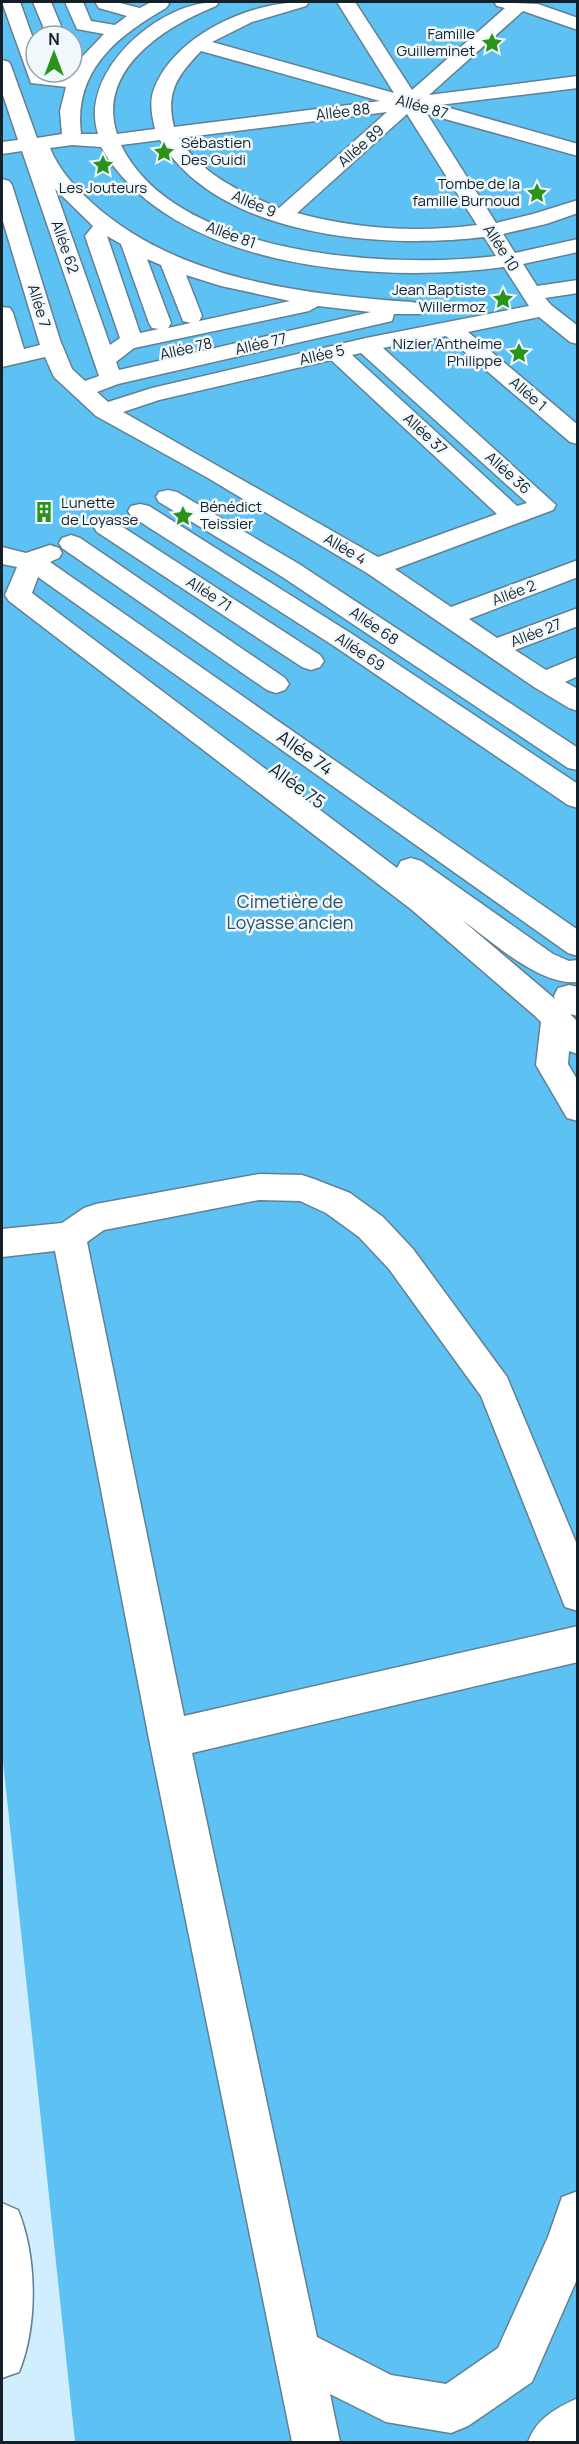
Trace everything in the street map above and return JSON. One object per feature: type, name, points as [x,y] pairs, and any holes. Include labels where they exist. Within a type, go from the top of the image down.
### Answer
[{"type":"street","points":[[11,2],[24,35]]},
{"type":"street","points":[[42,2],[51,24]]},
{"type":"street","points":[[74,2],[84,25],[117,32]]},
{"type":"street","points":[[104,2],[141,14]]},
{"type":"street","points":[[84,65],[117,32],[162,2]]},
{"type":"street","name":"Allée 81","points":[[210,2],[180,15],[152,32],[130,51],[114,72],[105,95],[102,118],[108,141],[121,165],[142,188],[172,209],[208,228],[251,244],[299,256],[350,264],[404,268],[457,267],[509,261],[578,245]]},
{"type":"street","name":"Allée 9","points":[[300,2],[263,11],[228,26],[197,44],[179,61],[166,80],[160,101],[165,134],[184,162],[209,182],[241,200],[282,216],[338,229],[399,235],[448,235],[490,230],[550,217],[578,206]]},
{"type":"street","name":"Allée 10","points":[[346,2],[509,261],[578,337]]},
{"type":"street","points":[[511,3],[578,25]]},
{"type":"street","name":"Allée 89","points":[[282,216],[409,103],[511,3]]},
{"type":"street","name":"Allée 87","points":[[197,44],[578,150]]},
{"type":"street","name":"Allée 62","points":[[2,66],[35,144],[107,369]]},
{"type":"street","name":"Allée 88","points":[[2,148],[72,139],[108,141],[578,82]]},
{"type":"street","points":[[72,139],[69,109],[77,84]]},
{"type":"street","points":[[35,144],[56,178],[81,207],[130,241],[170,260],[210,275],[286,294],[371,306]]},
{"type":"street","name":"Allée 7","points":[[2,185],[62,372],[104,411]]},
{"type":"street","points":[[106,225],[96,236],[148,334]]},
{"type":"street","points":[[130,241],[148,334]]},
{"type":"street","points":[[170,260],[191,316]]},
{"type":"street","points":[[210,275],[222,309]]},
{"type":"street","name":"Allée 5","points":[[104,411],[152,395],[366,345],[450,328],[553,312],[578,286]]},
{"type":"street","points":[[81,390],[107,369],[127,343],[191,316],[286,294]]},
{"type":"street","points":[[148,334],[326,300]]},
{"type":"street","name":"Allée 78","points":[[107,369],[371,306]]},
{"type":"street","name":"Allée 77","points":[[107,369],[412,309],[371,306]]},
{"type":"street","points":[[2,313],[8,358],[53,349]]},
{"type":"street","name":"Allée 1","points":[[450,328],[578,437]]},
{"type":"street","name":"Allée 36","points":[[366,345],[544,505],[376,567]]},
{"type":"street","name":"Allée 37","points":[[336,352],[513,516]]},
{"type":"street","name":"Allée 4","points":[[104,411],[376,567],[494,649],[577,701]]},
{"type":"street","points":[[216,474],[71,543],[27,574],[18,595],[206,730],[422,902],[567,999],[578,1042]]},
{"type":"street","name":"Allée 68","points":[[168,497],[290,570],[578,760]]},
{"type":"street","name":"Allée 69","points":[[140,511],[343,640],[578,798]]},
{"type":"street","name":"Allée 71","points":[[106,527],[312,661]]},
{"type":"street","points":[[71,543],[276,684]]},
{"type":"street","points":[[2,555],[15,561],[27,574]]},
{"type":"street","name":"Allée 2","points":[[450,617],[578,568]]},
{"type":"street","name":"Allée 74","points":[[27,574],[240,708],[578,945]]},
{"type":"street","name":"Allée 27","points":[[494,649],[578,616]]},
{"type":"street","points":[[206,730],[369,623]]},
{"type":"street","points":[[543,681],[578,666]]},
{"type":"street","name":"Allée 75","points":[[206,730],[542,962],[567,972],[567,999]]},
{"type":"street","points":[[567,999],[552,1065],[578,1109]]},
{"type":"street","points":[[2,1243],[69,1236],[96,1218],[259,1187],[302,1188],[338,1203],[371,1227],[401,1259],[495,1388],[578,1594]]},
{"type":"street","points":[[69,1236],[169,1738],[316,2442]]},
{"type":"street","points":[[169,1738],[578,1644]]},
{"type":"street","points":[[297,2352],[386,2398],[451,2409],[515,2365],[570,2241],[578,2213]]},
{"type":"street","points":[[2,2226],[9,2296],[8,2338],[2,2355]]},
{"type":"street","points":[[552,2442],[578,2422]]},
{"type":"green space","name":"Cimetière de Loyasse ancien","points":[[2,2],[577,2],[577,2442],[75,2442],[2,1752]]},
{"type":"place","name":"Famille Guilleminet","points":[[492,43]]},
{"type":"place","name":"Sébastien Des Guidi","points":[[164,152]]},
{"type":"place","name":"Les Jouteurs","points":[[103,165]]},
{"type":"place","name":"Tombe de la famille Burnoud","points":[[537,193]]},
{"type":"place","name":"Jean Baptiste Willermoz","points":[[503,299]]},
{"type":"place","name":"Nizier Anthelme Philippe","points":[[519,353]]},
{"type":"place","name":"Lunette de Loyasse","points":[[44,512]]},
{"type":"place","name":"Bénédict Teissier","points":[[183,516]]}]
